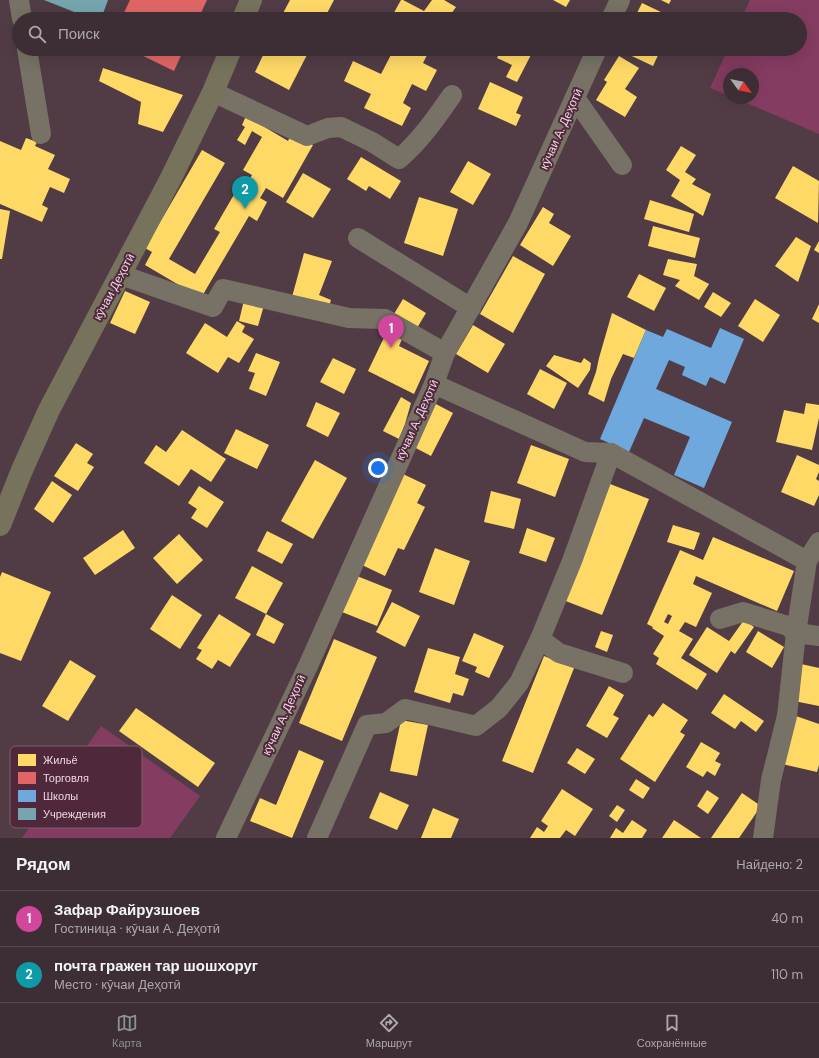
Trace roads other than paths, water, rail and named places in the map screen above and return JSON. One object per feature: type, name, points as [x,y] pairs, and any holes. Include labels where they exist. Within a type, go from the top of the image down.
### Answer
[{"type":"main road","points":[[246,12],[251,0]]},
{"type":"main road","name":"кӯчаи Деҳотӣ","points":[[0,525],[22,470],[49,410],[171,178],[213,92],[228,56]]},
{"type":"street","points":[[19,0],[21,12]]},
{"type":"street","points":[[614,12],[620,0]]},
{"type":"street","points":[[28,56],[41,134]]},
{"type":"street","name":"кӯчаи А. Деҳотӣ","points":[[226,838],[308,666],[434,384],[445,353],[518,223],[594,56]]},
{"type":"street","points":[[213,92],[307,136],[328,128],[341,127],[372,142],[399,159],[413,147],[428,129],[452,95]]},
{"type":"street","points":[[575,98],[622,165]]},
{"type":"street","points":[[358,238],[471,308]]},
{"type":"street","points":[[121,275],[213,307],[223,289],[349,318],[385,319],[445,353]]},
{"type":"street","points":[[434,384],[585,452],[611,453],[807,561]]},
{"type":"street","points":[[317,838],[367,725],[386,723],[405,709],[476,726],[499,708],[519,683],[540,639],[572,561],[611,453]]},
{"type":"street","points":[[763,838],[771,780],[787,716],[796,634],[807,561],[819,542]]},
{"type":"street","points":[[720,619],[743,612],[788,626],[796,634],[819,636]]},
{"type":"street","points":[[540,639],[559,653],[623,673]]},
{"type":"place","name":"почта гражен тар шошхоруг","points":[[245,209]]},
{"type":"place","name":"Зафар Файрузшоев","points":[[391,348]]}]
